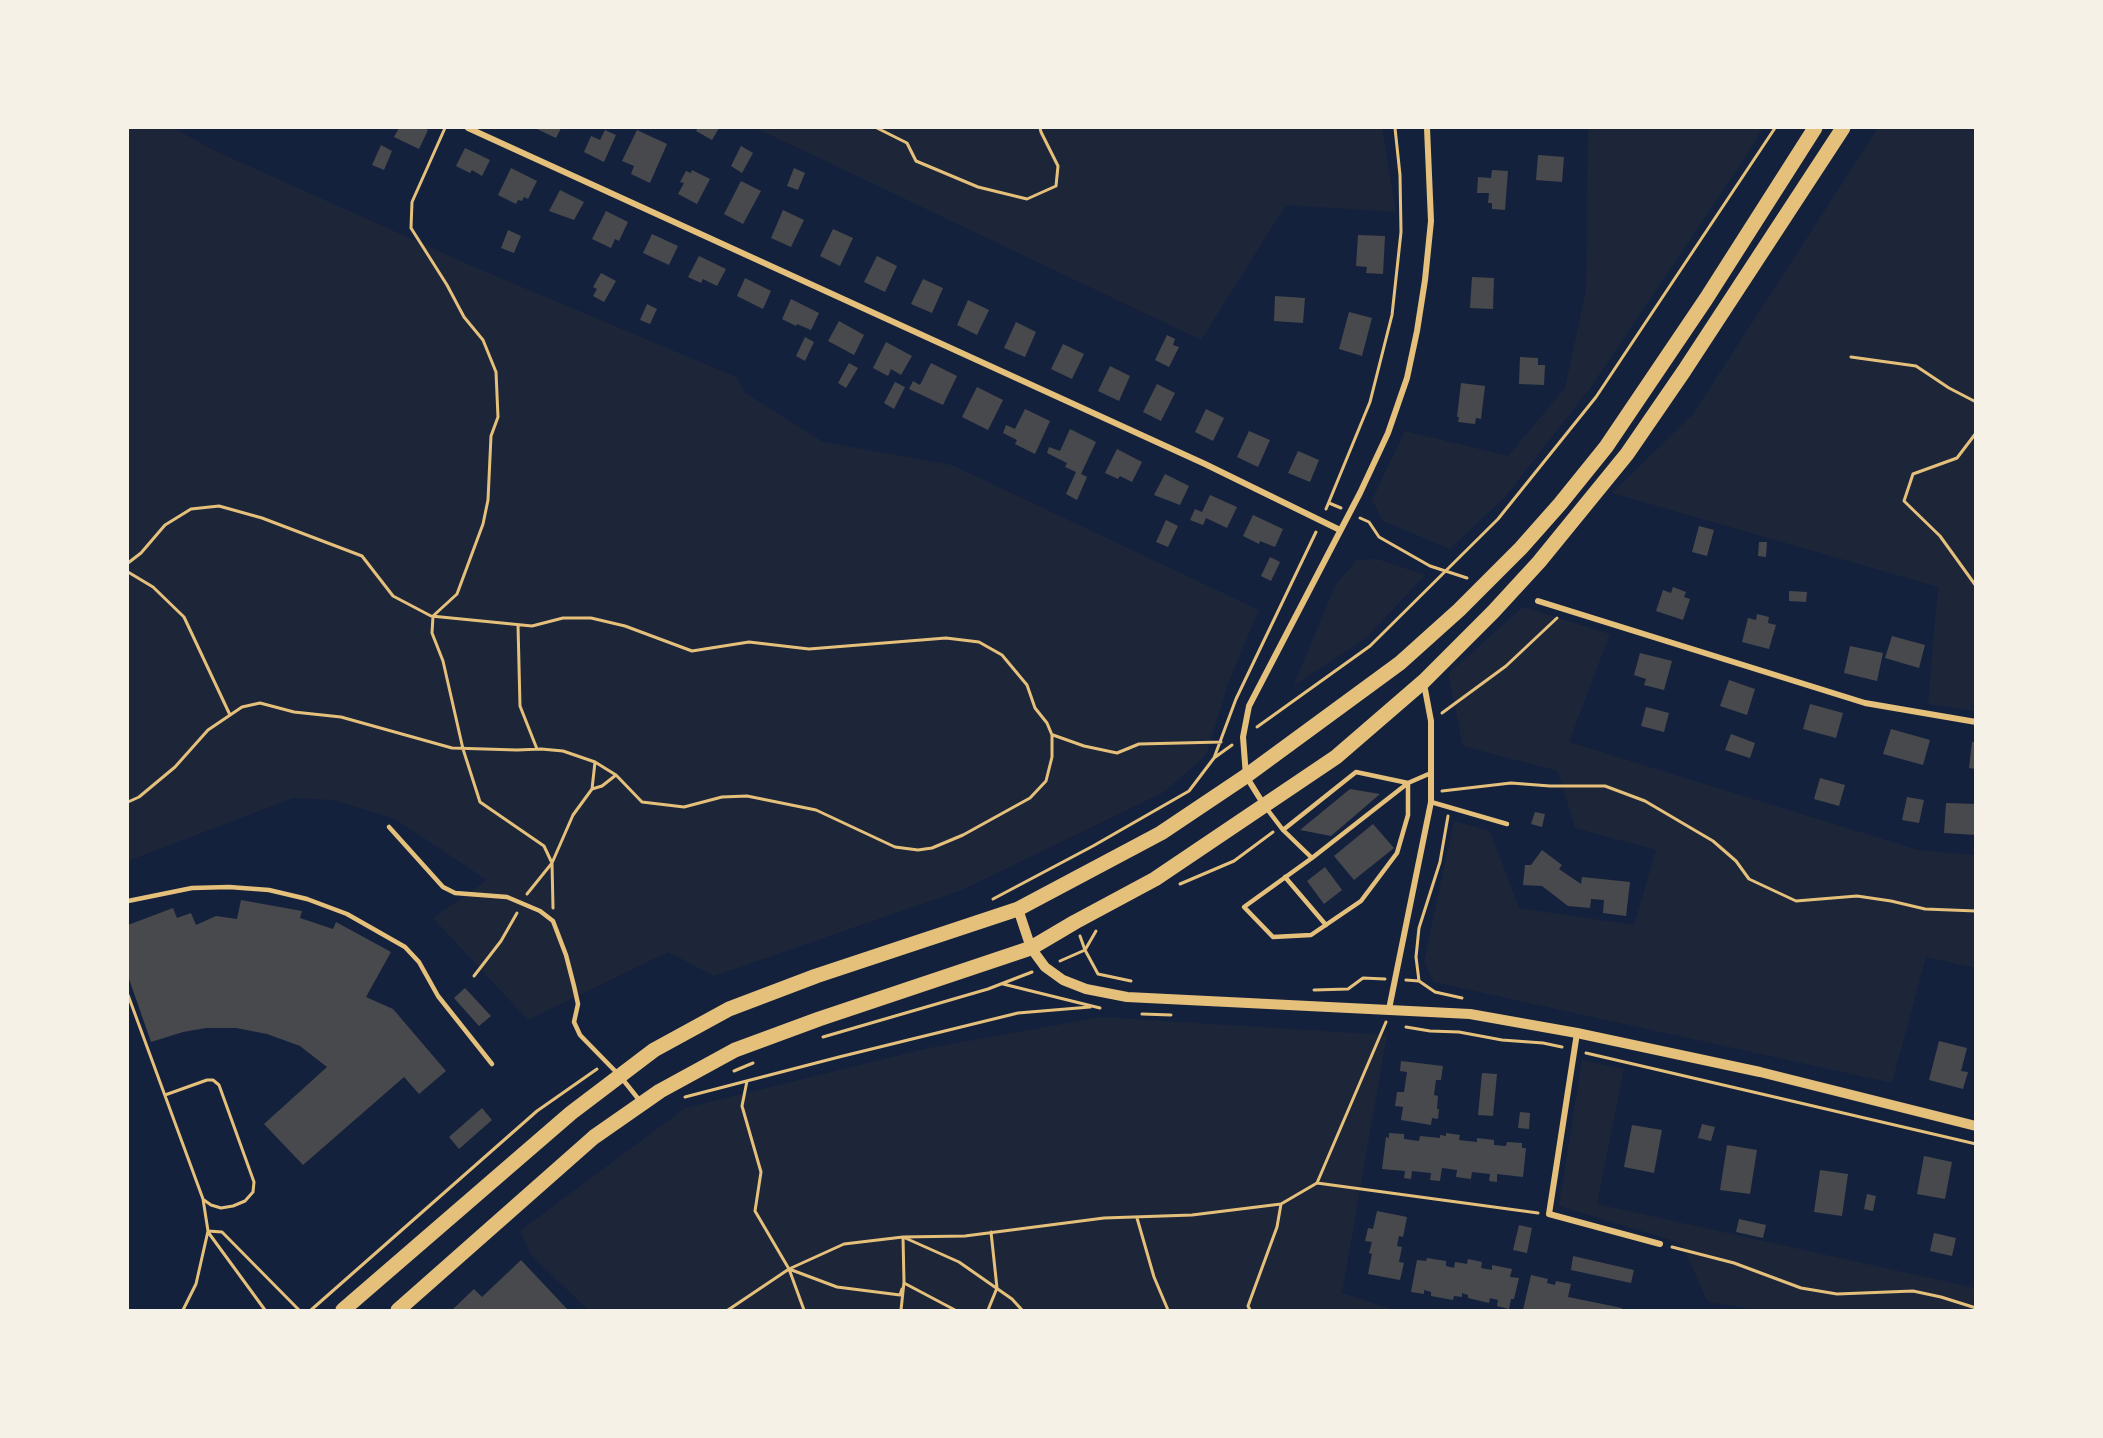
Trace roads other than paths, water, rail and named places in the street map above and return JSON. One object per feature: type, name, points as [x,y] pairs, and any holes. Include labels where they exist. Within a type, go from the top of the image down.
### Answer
[{"type":"main road","points":[[343,1311],[571,1113],[654,1050],[729,1009],[816,976],[1018,909],[1161,833],[1246,776],[1400,663],[1459,610],[1521,548],[1606,447],[1706,299],[1815,128]]},
{"type":"main road","points":[[398,1311],[594,1137],[641,1103],[735,1050],[819,1019],[1031,948],[1155,879],[1336,757],[1424,681],[1539,562],[1646,426],[1843,128]]},
{"type":"street","points":[[468,128],[1204,464],[1340,530]]},
{"type":"street","points":[[1264,805],[1246,776],[1243,737],[1250,706],[1388,433],[1407,378],[1418,331],[1431,222],[1427,128]]},
{"type":"street","points":[[1538,601],[1865,703],[1976,722]]},
{"type":"street","points":[[1389,1009],[1431,802],[1431,721],[1424,681]]},
{"type":"street","points":[[1018,909],[1031,948],[1045,967],[1063,980],[1086,989],[1127,997],[1470,1014],[1577,1032],[1760,1072],[1976,1126]]},
{"type":"street","points":[[1577,1032],[1549,1214],[1660,1244]]},
{"type":"lane","points":[[1281,828],[1356,772],[1408,783]]},
{"type":"lane","points":[[1408,783],[1408,814],[1397,853],[1361,901],[1311,935],[1273,937],[1244,907],[1312,858],[1408,783],[1431,773]]},
{"type":"lane","points":[[1431,802],[1507,824]]},
{"type":"lane","points":[[1264,805],[1281,828],[1312,858]]},
{"type":"lane","points":[[389,827],[443,887],[455,893],[507,897],[540,911],[553,921],[574,986],[578,1004],[574,1022],[580,1035],[620,1076],[641,1103]]},
{"type":"lane","points":[[1285,877],[1326,925]]},
{"type":"lane","points":[[128,901],[192,888],[229,887],[269,890],[307,899],[347,914],[384,934],[412,954],[438,996],[492,1064]]}]
